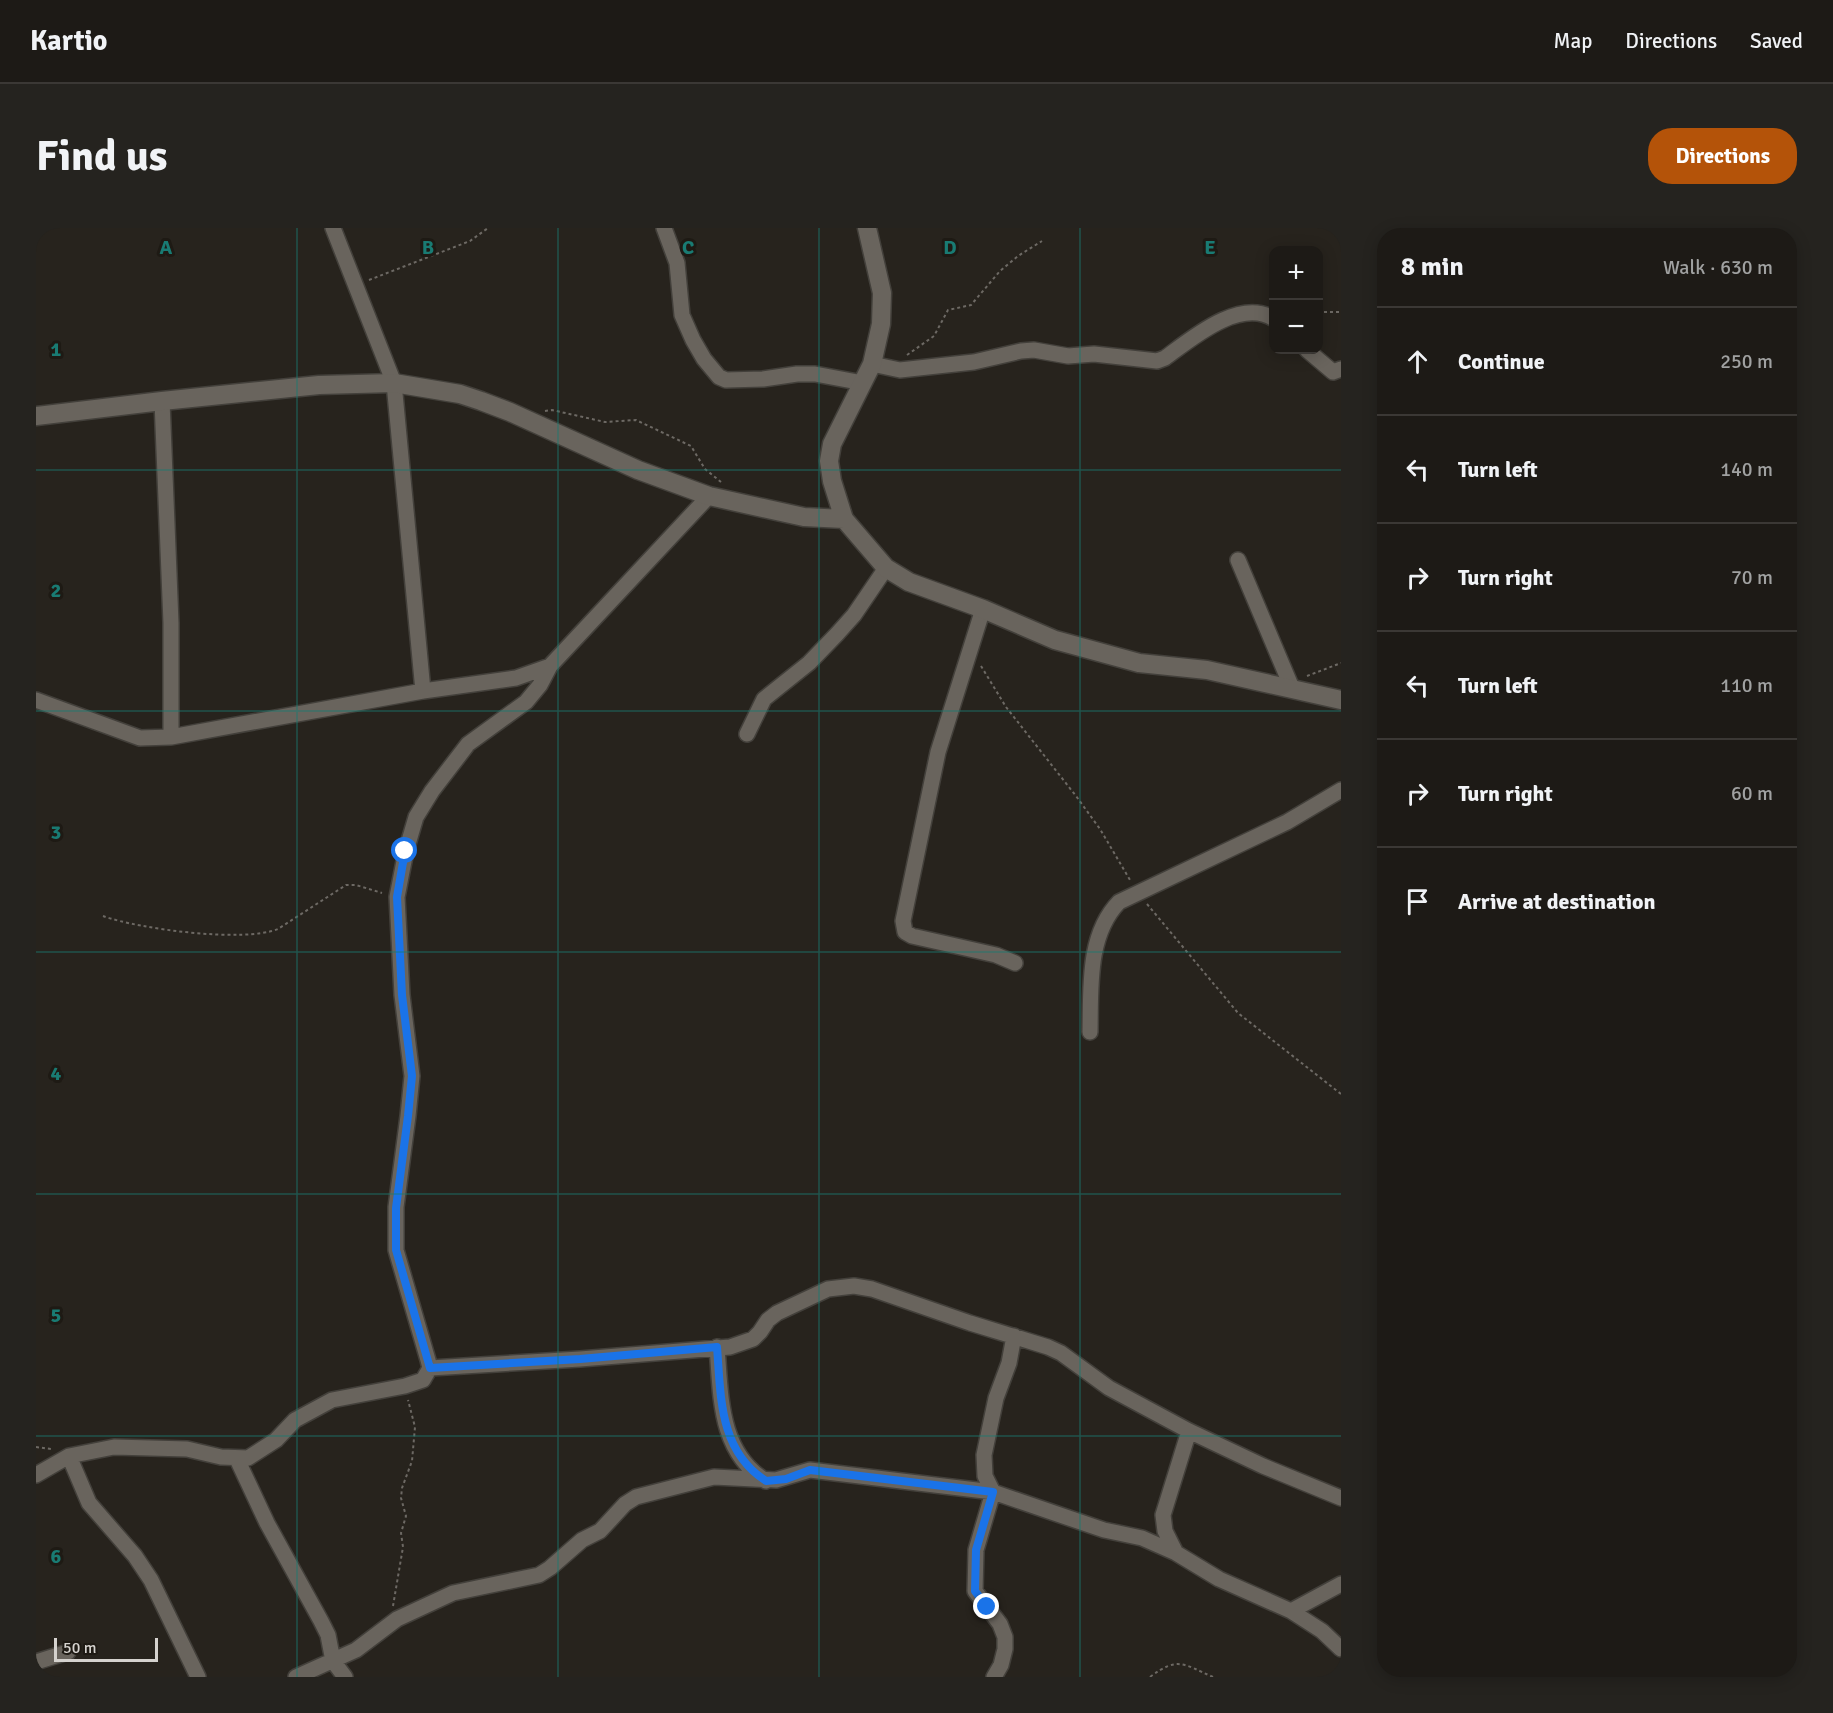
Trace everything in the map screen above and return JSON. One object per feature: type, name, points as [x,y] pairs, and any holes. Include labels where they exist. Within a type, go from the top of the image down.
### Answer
[{"type":"street","points":[[333,228],[394,383],[423,691]]},
{"type":"street","points":[[664,228],[677,263],[682,315],[704,359],[719,376],[726,380],[815,374],[863,383]]},
{"type":"street","points":[[867,228],[882,294],[880,366],[863,383],[832,444],[829,461],[832,481],[844,519],[886,568],[909,582],[983,609],[1055,640],[1139,663],[1207,670],[1291,686],[1341,700]]},
{"type":"street","points":[[880,366],[900,370],[974,362],[1034,350],[1068,356],[1094,354],[1157,361],[1165,358],[1219,321],[1233,316],[1263,313],[1269,316]]},
{"type":"street","points":[[1311,354],[1333,372],[1341,369]]},
{"type":"street","points":[[36,416],[319,385],[394,383],[460,394],[481,401],[638,471],[715,490],[804,517],[844,519]]},
{"type":"street","points":[[162,401],[171,623],[171,737]]},
{"type":"street","points":[[36,1475],[69,1456],[114,1447],[188,1449],[221,1457],[248,1458],[276,1440],[295,1420],[332,1400],[405,1386],[423,1380],[430,1368],[396,1250],[396,1208],[412,1076],[402,995],[397,897],[405,851],[416,818],[432,791],[468,744],[526,702],[540,685],[550,666],[715,490]]},
{"type":"street","points":[[1238,560],[1291,686]]},
{"type":"street","points":[[747,734],[764,699],[809,663],[837,634],[854,615],[886,568]]},
{"type":"street","points":[[983,609],[938,752],[903,921],[905,932],[912,936],[996,955],[1015,963]]},
{"type":"street","points":[[36,700],[140,738],[171,737],[423,691],[516,678],[550,666]]},
{"type":"street","points":[[1090,1032],[1090,985],[1097,941],[1108,913],[1119,902],[1287,822],[1341,790]]},
{"type":"street","points":[[430,1368],[580,1359],[736,1345],[753,1339],[772,1316],[820,1292],[835,1287],[854,1286],[872,1289],[1048,1347],[1061,1353],[1109,1388],[1190,1431],[1263,1466],[1341,1498]]},
{"type":"street","points":[[994,1677],[1001,1665],[1005,1637],[1000,1624],[975,1591],[976,1550],[993,1492],[985,1476],[984,1455],[996,1398],[1010,1363],[1014,1336]]},
{"type":"street","points":[[717,1347],[723,1418],[730,1442],[742,1461],[766,1481]]},
{"type":"street","points":[[1176,1553],[1165,1531],[1163,1515],[1190,1431]]},
{"type":"street","points":[[69,1456],[89,1503],[135,1556],[151,1580],[198,1677]]},
{"type":"street","points":[[237,1459],[267,1524],[328,1635],[333,1660],[345,1677]]},
{"type":"street","points":[[296,1677],[356,1650],[397,1619],[453,1593],[539,1575],[570,1550],[600,1531],[636,1497],[714,1477],[766,1481],[786,1479],[810,1470],[993,1492],[1104,1530],[1142,1538],[1176,1553],[1220,1579],[1291,1611],[1322,1631],[1341,1649]]},
{"type":"street","points":[[1291,1611],[1341,1584]]},
{"type":"street","points":[[36,1662],[68,1652]]},
{"type":"path","points":[[355,286],[470,240],[488,228]]},
{"type":"path","points":[[880,366],[934,336],[948,310],[971,304],[1000,271],[1042,240]]},
{"type":"path","points":[[1323,312],[1341,312]]},
{"type":"path","points":[[542,411],[552,410],[605,422],[636,420],[691,446],[715,490]]},
{"type":"path","points":[[971,649],[1006,707],[1100,829],[1138,892],[1174,939],[1238,1013],[1341,1094]]},
{"type":"path","points":[[1291,686],[1341,663]]},
{"type":"path","points":[[103,916],[121,923],[163,930],[251,935],[269,933],[278,929],[346,885],[356,885],[397,897]]},
{"type":"path","points":[[397,1619],[393,1604],[406,1516],[401,1498],[402,1488],[412,1461],[415,1427],[405,1386]]},
{"type":"path","points":[[1150,1677],[1173,1663],[1213,1677]]},
{"type":"route","points":[[405,851],[397,897],[402,995],[412,1076],[396,1208],[396,1250],[430,1368],[580,1359],[717,1347],[723,1418],[730,1442],[742,1461],[766,1481],[786,1479],[810,1470],[993,1492],[976,1550],[975,1591],[987,1607]]}]
